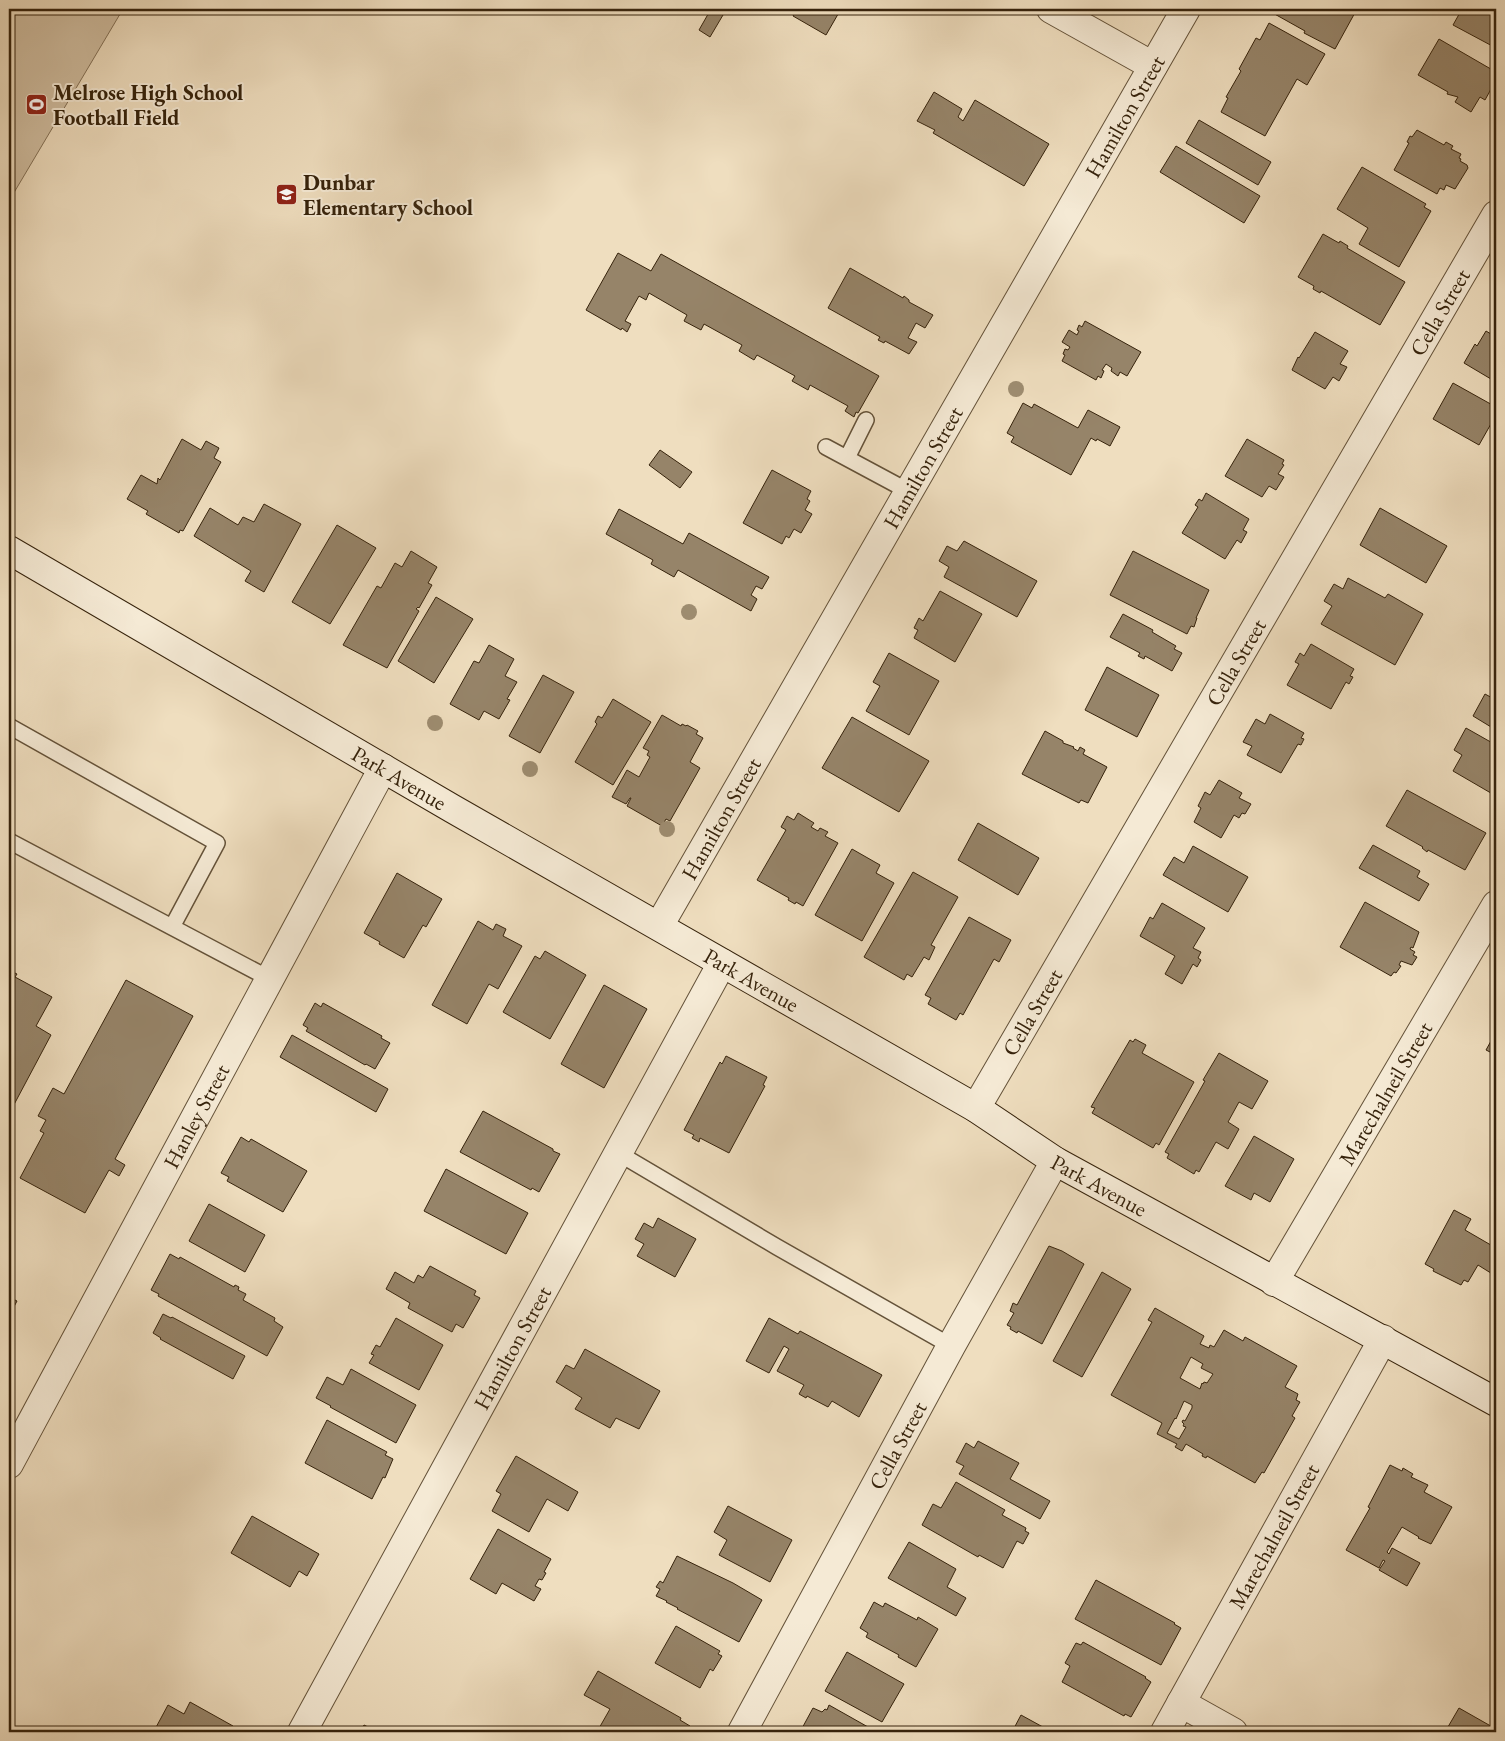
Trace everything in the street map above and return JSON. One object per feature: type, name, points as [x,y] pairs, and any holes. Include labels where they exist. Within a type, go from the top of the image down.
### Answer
[{"type":"street","points":[[1052,9],[1153,66]]},
{"type":"street","name":"Hamilton Street","points":[[659,926],[1186,9]]},
{"type":"street","name":"Cella Street","points":[[976,1108],[1496,216]]},
{"type":"street","name":"Park Avenue","points":[[9,550],[383,768],[976,1108],[1055,1161],[1496,1402]]},
{"type":"street","name":"Hanley Street","points":[[9,1464],[383,768]]},
{"type":"street","name":"Marechalneil Street","points":[[1274,1282],[1496,905]]},
{"type":"street","name":"Hamilton Street","points":[[302,1732],[722,963]]},
{"type":"street","name":"Cella Street","points":[[742,1732],[951,1346],[1055,1161]]},
{"type":"street","name":"Marechalneil Street","points":[[1165,1732],[1383,1340]]},
{"type":"street","points":[[1181,1703],[1233,1732]]},
{"type":"lane","points":[[847,458],[866,420]]},
{"type":"lane","points":[[826,447],[908,491]]},
{"type":"lane","points":[[9,726],[217,843],[172,928]]},
{"type":"lane","points":[[9,841],[270,979]]},
{"type":"lane","points":[[618,1153],[777,1247],[951,1346]]},
{"type":"shaded area","name":"Melrose High School Football Field","points":[[9,9],[123,9],[9,201]]},
{"type":"building","points":[[711,9],[723,15],[710,37],[699,30]]},
{"type":"building","points":[[797,9],[841,9],[826,35],[793,16]]},
{"type":"building","points":[[1273,9],[1357,9],[1335,49],[1304,33],[1305,31],[1271,12]]},
{"type":"building","points":[[1462,9],[1496,9],[1496,48],[1453,25]]},
{"type":"building","points":[[1269,23],[1325,54],[1307,85],[1297,79],[1265,136],[1221,112],[1228,98],[1226,97],[1241,71],[1239,69],[1256,38],[1260,40]]},
{"type":"building","points":[[1439,39],[1496,72],[1496,80],[1485,100],[1480,97],[1471,112],[1455,102],[1458,97],[1447,94],[1448,92],[1418,75]]},
{"type":"building","points":[[934,92],[962,109],[958,117],[963,121],[975,100],[1049,144],[1024,186],[933,133],[935,130],[917,121]]},
{"type":"building","points":[[1199,120],[1271,162],[1258,185],[1186,143]]},
{"type":"building","points":[[1417,130],[1444,145],[1446,142],[1453,146],[1451,149],[1461,154],[1460,161],[1467,165],[1468,168],[1455,189],[1446,185],[1444,190],[1440,188],[1437,194],[1394,170],[1409,143],[1407,142],[1410,136],[1412,137]]},
{"type":"building","points":[[1176,146],[1260,196],[1244,223],[1160,172]]},
{"type":"building","points":[[1362,167],[1426,204],[1424,207],[1431,211],[1399,267],[1359,244],[1368,228],[1337,209]]},
{"type":"building","points":[[1323,234],[1339,243],[1340,241],[1348,246],[1347,248],[1405,282],[1380,325],[1321,291],[1320,293],[1313,289],[1314,286],[1298,277]]},
{"type":"building","points":[[618,253],[651,271],[661,254],[879,376],[854,417],[845,411],[848,406],[810,385],[808,390],[792,381],[795,376],[757,355],[754,360],[739,351],[742,345],[704,324],[701,330],[684,321],[687,315],[649,293],[646,300],[639,296],[625,321],[631,324],[627,332],[622,328],[621,330],[586,310]]},
{"type":"building","points":[[850,268],[903,298],[904,296],[909,302],[933,315],[925,328],[916,323],[908,338],[917,342],[909,354],[885,341],[884,343],[878,340],[880,337],[828,308]]},
{"type":"building","points":[[1085,321],[1141,352],[1127,376],[1120,372],[1118,376],[1106,364],[1102,370],[1104,371],[1101,378],[1098,376],[1096,380],[1062,361],[1065,349],[1068,350],[1070,347],[1062,342],[1069,330],[1077,335],[1079,325],[1082,327]]},
{"type":"building","points":[[1486,331],[1496,337],[1496,382],[1464,363],[1475,344],[1477,346]]},
{"type":"building","points":[[1315,332],[1348,351],[1340,364],[1347,367],[1339,381],[1333,377],[1325,389],[1292,370],[1298,357]]},
{"type":"building","points":[[1453,383],[1496,407],[1496,415],[1479,445],[1433,419]]},
{"type":"building","points":[[1023,403],[1032,408],[1034,404],[1078,428],[1088,410],[1120,427],[1110,446],[1091,438],[1071,475],[1011,442],[1014,437],[1007,433]]},
{"type":"building","points":[[182,439],[201,450],[206,441],[219,448],[214,458],[221,462],[183,531],[180,530],[179,533],[146,514],[148,511],[127,499],[141,475],[157,484],[158,478],[160,480]]},
{"type":"building","points":[[1247,439],[1284,460],[1282,464],[1284,465],[1278,474],[1284,477],[1276,490],[1269,486],[1262,497],[1225,476]]},
{"type":"building","points":[[660,450],[692,472],[680,488],[649,465]]},
{"type":"building","points":[[772,470],[811,491],[807,499],[810,501],[805,510],[812,514],[801,533],[794,529],[789,538],[786,536],[782,544],[743,523]]},
{"type":"building","points":[[1206,493],[1249,519],[1243,530],[1247,532],[1241,543],[1237,540],[1225,559],[1182,533],[1198,507],[1195,505],[1199,499],[1202,501]]},
{"type":"building","points":[[264,504],[301,524],[264,592],[245,581],[251,571],[194,536],[210,508],[238,525],[243,517],[254,522]]},
{"type":"building","points":[[1380,508],[1447,546],[1426,583],[1360,545]]},
{"type":"building","points":[[619,509],[683,544],[689,533],[769,577],[762,589],[756,586],[751,595],[757,599],[751,611],[678,570],[674,577],[651,564],[653,560],[606,534]]},
{"type":"building","points":[[337,525],[376,548],[330,624],[292,602]]},
{"type":"building","points":[[964,541],[1037,581],[1017,617],[944,577],[949,567],[939,561],[947,546],[957,551]]},
{"type":"building","points":[[411,551],[437,567],[428,583],[432,585],[419,608],[416,609],[419,611],[387,668],[343,645],[377,586],[381,588],[395,563],[402,567]]},
{"type":"building","points":[[1133,551],[1209,590],[1196,618],[1194,627],[1191,626],[1187,634],[1110,595]]},
{"type":"building","points":[[1348,578],[1385,598],[1388,594],[1423,614],[1395,665],[1321,624],[1332,606],[1324,601],[1334,584],[1343,589]]},
{"type":"building","points":[[940,591],[982,614],[955,662],[914,638],[918,630],[914,628],[919,618],[923,621]]},
{"type":"building","points":[[436,597],[473,619],[434,683],[398,661]]},
{"type":"building","points":[[1123,614],[1153,630],[1152,632],[1176,646],[1174,649],[1182,653],[1172,671],[1145,656],[1144,659],[1138,656],[1140,653],[1110,637]]},
{"type":"building","points":[[1311,644],[1354,669],[1350,676],[1353,677],[1349,684],[1346,682],[1331,709],[1287,685],[1299,664],[1295,662],[1300,653],[1304,656]]},
{"type":"building","points":[[489,645],[514,659],[505,676],[517,682],[507,699],[510,700],[499,719],[484,711],[479,720],[450,704],[474,661],[479,663]]},
{"type":"building","points":[[889,653],[939,681],[909,735],[866,711],[880,686],[873,682]]},
{"type":"building","points":[[1107,667],[1159,695],[1137,737],[1085,710]]},
{"type":"building","points":[[543,675],[574,692],[540,753],[509,736]]},
{"type":"building","points":[[1485,694],[1496,700],[1496,730],[1473,716]]},
{"type":"building","points":[[613,699],[651,722],[613,785],[575,762],[597,724],[595,722],[598,716],[602,718]]},
{"type":"building","points":[[1270,714],[1304,733],[1301,738],[1304,739],[1301,745],[1298,744],[1281,773],[1247,755],[1252,746],[1243,742],[1256,719],[1265,724]]},
{"type":"building","points":[[662,715],[681,726],[682,724],[687,725],[698,731],[696,734],[703,738],[690,762],[700,768],[670,821],[666,819],[662,826],[627,806],[631,798],[626,804],[612,797],[627,770],[639,777],[650,757],[647,755],[649,751],[643,748]]},
{"type":"building","points":[[852,717],[929,761],[899,812],[822,768]]},
{"type":"building","points":[[1466,728],[1496,745],[1496,796],[1453,771],[1462,755],[1454,750]]},
{"type":"building","points":[[1045,731],[1078,751],[1080,747],[1085,750],[1083,754],[1107,767],[1088,803],[1081,800],[1079,803],[1022,774]]},
{"type":"building","points":[[1219,780],[1242,793],[1239,798],[1251,804],[1245,814],[1242,813],[1239,818],[1234,815],[1221,838],[1194,822],[1201,808],[1198,806],[1205,792],[1210,795]]},
{"type":"building","points":[[1407,790],[1486,833],[1465,870],[1428,850],[1427,852],[1423,847],[1386,826]]},
{"type":"building","points":[[798,813],[814,823],[811,827],[818,831],[820,828],[828,832],[825,836],[838,843],[803,906],[796,902],[795,904],[788,900],[789,898],[757,880],[786,830],[781,827],[787,816],[794,820]]},
{"type":"building","points":[[978,823],[1039,858],[1018,895],[958,860]]},
{"type":"building","points":[[1373,845],[1420,871],[1417,877],[1429,884],[1419,901],[1359,868]]},
{"type":"building","points":[[1193,846],[1248,877],[1228,912],[1163,875],[1174,857],[1184,863]]},
{"type":"building","points":[[852,849],[880,865],[876,873],[894,883],[862,941],[815,915]]},
{"type":"building","points":[[913,872],[958,897],[931,945],[935,947],[929,960],[924,957],[912,977],[907,974],[904,980],[864,957]]},
{"type":"building","points":[[397,873],[442,899],[426,927],[423,925],[404,958],[364,933]]},
{"type":"building","points":[[1365,902],[1419,932],[1413,948],[1411,947],[1410,949],[1415,952],[1413,955],[1417,957],[1412,965],[1401,961],[1399,965],[1401,966],[1391,976],[1340,947]]},
{"type":"building","points":[[1162,903],[1205,928],[1193,948],[1201,952],[1198,958],[1201,960],[1197,967],[1193,964],[1182,984],[1165,974],[1175,956],[1140,936],[1150,917],[1153,919]]},
{"type":"building","points":[[969,917],[1011,940],[999,962],[994,959],[963,1015],[960,1013],[956,1020],[928,1004],[931,998],[925,995]]},
{"type":"building","points":[[478,921],[493,930],[496,924],[506,929],[503,936],[522,946],[498,989],[489,984],[467,1024],[432,1005]]},
{"type":"building","points":[[545,951],[586,975],[550,1039],[503,1012],[535,956],[540,959]]},
{"type":"building","points":[[9,970],[17,974],[15,977],[52,997],[36,1026],[51,1035],[9,1114]]},
{"type":"building","points":[[126,980],[193,1016],[115,1159],[125,1165],[119,1176],[109,1170],[85,1213],[20,1178],[44,1133],[40,1131],[46,1120],[38,1116],[53,1088],[64,1094]]},
{"type":"building","points":[[604,985],[647,1009],[604,1088],[561,1064]]},
{"type":"building","points":[[315,1003],[321,1007],[323,1003],[382,1036],[381,1038],[390,1043],[375,1069],[306,1031],[308,1028],[303,1025]]},
{"type":"building","points":[[1496,1032],[1496,1055],[1486,1050]]},
{"type":"building","points":[[292,1035],[388,1089],[376,1112],[280,1057]]},
{"type":"building","points":[[1135,1039],[1146,1045],[1142,1053],[1194,1082],[1159,1145],[1156,1143],[1153,1148],[1092,1113],[1095,1108],[1091,1107],[1130,1040],[1133,1042]]},
{"type":"building","points":[[1219,1053],[1268,1081],[1252,1109],[1239,1102],[1228,1122],[1239,1129],[1228,1149],[1216,1142],[1199,1172],[1196,1170],[1194,1174],[1167,1158],[1169,1154],[1165,1152]]},
{"type":"building","points":[[726,1056],[767,1077],[763,1085],[765,1086],[729,1153],[700,1138],[699,1142],[692,1138],[694,1135],[684,1130],[720,1062],[722,1064]]},
{"type":"building","points":[[483,1111],[560,1154],[539,1192],[532,1188],[531,1190],[460,1152]]},
{"type":"building","points":[[1254,1136],[1294,1159],[1270,1202],[1254,1193],[1251,1200],[1225,1186]]},
{"type":"building","points":[[241,1137],[249,1142],[251,1139],[307,1171],[283,1212],[227,1181],[229,1177],[221,1173]]},
{"type":"building","points":[[446,1169],[528,1213],[506,1254],[424,1211]]},
{"type":"building","points":[[209,1204],[265,1235],[245,1272],[189,1241]]},
{"type":"building","points":[[1454,1210],[1471,1219],[1465,1230],[1496,1248],[1496,1270],[1494,1275],[1478,1265],[1468,1282],[1464,1280],[1461,1285],[1433,1271],[1434,1269],[1425,1264]]},
{"type":"building","points":[[658,1218],[696,1239],[675,1277],[637,1256],[644,1244],[635,1239],[644,1223],[653,1228]]},
{"type":"building","points":[[1049,1246],[1084,1264],[1042,1344],[1018,1331],[1017,1333],[1007,1325],[1014,1313],[1010,1311],[1013,1303],[1017,1305]]},
{"type":"building","points":[[170,1254],[179,1259],[180,1257],[234,1287],[235,1285],[239,1287],[238,1290],[246,1294],[243,1300],[275,1318],[274,1321],[283,1327],[267,1356],[158,1296],[159,1294],[151,1290]]},
{"type":"building","points":[[430,1266],[476,1291],[474,1295],[480,1298],[463,1328],[456,1324],[452,1332],[408,1308],[410,1303],[386,1289],[395,1272],[414,1283],[418,1275],[423,1278]]},
{"type":"building","points":[[1102,1272],[1131,1289],[1082,1377],[1053,1361]]},
{"type":"building","points":[[9,1297],[17,1301],[9,1316]]},
{"type":"building","points":[[1155,1308],[1204,1336],[1200,1344],[1209,1348],[1210,1345],[1214,1347],[1224,1330],[1243,1341],[1245,1337],[1297,1366],[1285,1387],[1298,1394],[1296,1400],[1300,1402],[1292,1416],[1295,1418],[1264,1473],[1262,1472],[1255,1483],[1207,1456],[1206,1458],[1202,1456],[1203,1454],[1186,1444],[1182,1451],[1175,1447],[1177,1444],[1157,1434],[1162,1423],[1111,1395],[1152,1322],[1148,1320]],"holes":[[[1191,1357],[1203,1364],[1201,1368],[1213,1374],[1207,1383],[1202,1383],[1200,1389],[1180,1378]],[[1184,1401],[1192,1405],[1192,1408],[1185,1421],[1183,1420],[1182,1422],[1183,1426],[1186,1427],[1179,1439],[1167,1433]]]},
{"type":"building","points":[[163,1314],[245,1356],[233,1379],[160,1339],[153,1333]]},
{"type":"building","points":[[396,1318],[443,1345],[419,1390],[369,1363],[374,1355],[371,1354],[376,1345],[380,1347]]},
{"type":"building","points":[[769,1318],[798,1334],[800,1331],[882,1375],[859,1417],[832,1401],[828,1407],[799,1394],[804,1385],[777,1371],[789,1349],[784,1346],[769,1373],[746,1361]]},
{"type":"building","points":[[585,1349],[660,1391],[639,1429],[616,1418],[610,1428],[575,1409],[582,1398],[556,1382],[566,1365],[574,1369]]},
{"type":"building","points":[[351,1369],[416,1405],[396,1443],[316,1398],[327,1377],[343,1385]]},
{"type":"building","points":[[327,1420],[387,1452],[385,1455],[393,1459],[385,1478],[383,1477],[372,1499],[305,1463]]},
{"type":"building","points":[[978,1441],[1019,1463],[1010,1479],[1050,1501],[1040,1519],[959,1474],[964,1466],[956,1462],[966,1443],[974,1448]]},
{"type":"building","points":[[516,1456],[578,1492],[568,1511],[547,1499],[529,1532],[492,1511],[501,1494],[496,1491]]},
{"type":"building","points":[[1390,1465],[1402,1471],[1403,1468],[1413,1474],[1411,1477],[1428,1485],[1424,1492],[1452,1507],[1431,1544],[1402,1527],[1387,1552],[1389,1554],[1392,1548],[1420,1563],[1407,1586],[1379,1570],[1385,1561],[1383,1560],[1379,1568],[1346,1550],[1370,1508],[1368,1507]]},
{"type":"building","points":[[956,1482],[1005,1510],[1002,1515],[1026,1528],[1025,1531],[1029,1533],[1023,1544],[1017,1541],[1003,1568],[979,1555],[978,1557],[922,1525],[933,1504],[941,1508]]},
{"type":"building","points":[[728,1506],[792,1540],[770,1582],[719,1555],[727,1540],[714,1532]]},
{"type":"building","points":[[252,1516],[319,1554],[307,1576],[299,1571],[290,1587],[231,1553]]},
{"type":"building","points":[[498,1529],[551,1559],[542,1580],[539,1579],[535,1586],[541,1589],[534,1601],[502,1583],[496,1594],[470,1579]]},
{"type":"building","points":[[909,1542],[956,1569],[947,1587],[966,1598],[956,1616],[888,1578]]},
{"type":"building","points":[[677,1556],[733,1583],[762,1600],[739,1642],[656,1596],[660,1589],[656,1587],[660,1581],[663,1583]]},
{"type":"building","points":[[1096,1580],[1181,1628],[1161,1665],[1075,1619]]},
{"type":"building","points":[[874,1602],[883,1607],[885,1603],[917,1620],[918,1617],[938,1629],[916,1667],[898,1657],[899,1655],[866,1637],[868,1633],[860,1628]]},
{"type":"building","points":[[676,1626],[720,1651],[718,1654],[722,1656],[713,1671],[710,1669],[700,1688],[655,1663]]},
{"type":"building","points":[[1083,1642],[1146,1677],[1151,1682],[1131,1717],[1125,1714],[1124,1716],[1062,1682],[1070,1666],[1065,1663],[1076,1643],[1081,1645]]},
{"type":"building","points":[[847,1652],[904,1684],[882,1722],[825,1691]]},
{"type":"building","points":[[598,1671],[681,1718],[680,1720],[690,1726],[687,1732],[602,1732],[598,1730],[610,1709],[584,1695]]},
{"type":"building","points":[[190,1702],[233,1726],[231,1730],[234,1732],[154,1731],[168,1705],[184,1714]]},
{"type":"building","points":[[829,1705],[868,1727],[865,1732],[800,1732],[813,1708],[822,1712],[825,1709],[827,1710]]},
{"type":"building","points":[[1459,1708],[1496,1729],[1496,1732],[1445,1732]]},
{"type":"building","points":[[1021,1715],[1052,1732],[1012,1732]]},
{"type":"building","points":[[364,1725],[378,1732],[360,1732]]},
{"type":"place","name":"Melrose High School Football Field","points":[[37,105]]},
{"type":"place","name":"Dunbar Elementary School","points":[[287,195]]}]
